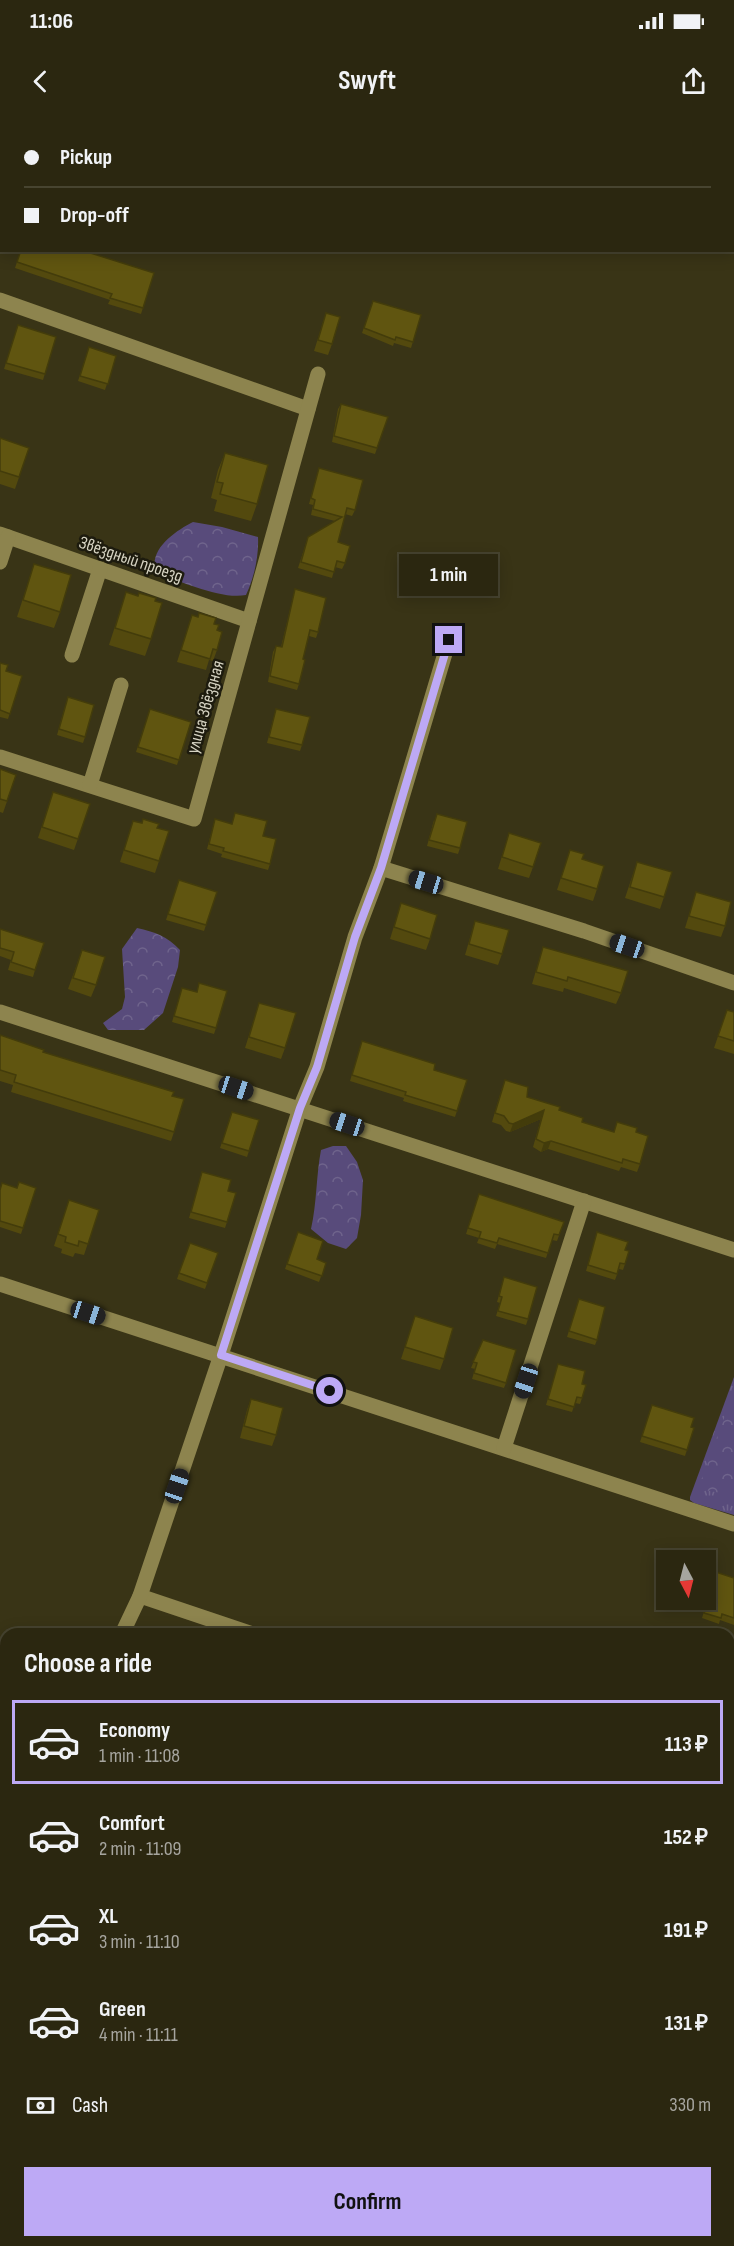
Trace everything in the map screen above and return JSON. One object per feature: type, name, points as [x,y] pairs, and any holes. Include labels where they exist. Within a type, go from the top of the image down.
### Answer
[{"type":"lane","points":[[0,300],[308,409]]},
{"type":"lane","name":"улица Звёздная","points":[[0,757],[194,819],[318,374]]},
{"type":"lane","points":[[0,562],[4,536]]},
{"type":"lane","name":"Звёздный проезд","points":[[4,536],[249,621]]},
{"type":"lane","points":[[72,655],[100,569]]},
{"type":"lane","points":[[125,1628],[140,1596],[221,1355],[300,1108],[317,1067],[355,937],[381,868],[449,640]]},
{"type":"lane","points":[[90,785],[121,685]]},
{"type":"lane","points":[[381,868],[585,931],[734,983]]},
{"type":"lane","points":[[0,1012],[734,1250]]},
{"type":"lane","points":[[504,1448],[584,1201]]},
{"type":"lane","points":[[0,1284],[734,1524]]},
{"type":"lane","points":[[140,1596],[235,1628]]},
{"type":"green space","points":[[193,522],[258,537],[255,567],[246,595],[225,595],[157,574],[155,557],[159,550],[171,536]]},
{"type":"green space","points":[[137,928],[160,935],[175,945],[180,950],[178,967],[163,1013],[144,1030],[108,1030],[103,1023],[122,1009],[125,997],[122,949]]},
{"type":"green space","points":[[333,1146],[346,1146],[357,1162],[363,1180],[357,1238],[346,1249],[328,1243],[311,1229],[321,1150]]},
{"type":"green space","points":[[734,1377],[734,1515],[694,1503],[690,1497]]},
{"type":"green space","points":[[734,1403],[734,1496],[705,1490],[700,1483],[726,1413]]},
{"type":"building","points":[[20,252],[87,252],[154,273],[143,308],[110,298],[112,294],[17,262]]},
{"type":"building","points":[[373,301],[421,315],[413,342],[396,337],[395,340],[364,328]]},
{"type":"building","points":[[326,313],[340,317],[332,344],[318,340]]},
{"type":"building","points":[[18,325],[56,337],[45,374],[6,363]]},
{"type":"building","points":[[89,347],[116,356],[108,384],[80,376]]},
{"type":"building","points":[[341,404],[388,417],[377,448],[334,436]]},
{"type":"building","points":[[0,438],[29,448],[19,477],[0,471]]},
{"type":"building","points":[[225,453],[268,465],[257,504],[220,494],[223,483],[217,482]]},
{"type":"building","points":[[319,468],[363,480],[355,510],[347,508],[338,542],[350,546],[345,563],[337,561],[334,572],[301,562],[308,537],[342,517],[313,509],[315,500],[311,498]]},
{"type":"building","points":[[34,564],[71,575],[60,612],[23,600]]},
{"type":"building","points":[[295,589],[326,598],[318,632],[310,630],[299,684],[270,676],[276,646],[282,647]]},
{"type":"building","points":[[126,592],[156,598],[155,601],[162,603],[151,639],[115,628]]},
{"type":"building","points":[[199,613],[216,618],[214,624],[219,625],[217,630],[222,632],[217,650],[213,649],[210,659],[181,650],[192,615],[198,617]]},
{"type":"building","points":[[0,663],[8,665],[6,671],[22,676],[10,714],[0,710]]},
{"type":"building","points":[[68,697],[94,705],[85,737],[59,729]]},
{"type":"building","points":[[150,709],[191,722],[179,760],[138,747]]},
{"type":"building","points":[[276,709],[310,717],[302,745],[269,737]]},
{"type":"building","points":[[0,769],[16,775],[7,801],[0,799]]},
{"type":"building","points":[[53,792],[90,804],[78,839],[42,827]]},
{"type":"building","points":[[235,813],[267,821],[263,836],[276,839],[270,864],[223,851],[224,848],[209,844],[215,819],[232,824]]},
{"type":"building","points":[[437,814],[467,822],[460,848],[429,840]]},
{"type":"building","points":[[143,819],[159,824],[157,828],[169,831],[159,861],[124,850],[133,821],[142,823]]},
{"type":"building","points":[[509,833],[541,843],[533,867],[502,857]]},
{"type":"building","points":[[570,850],[584,854],[582,859],[604,866],[597,889],[561,878]]},
{"type":"building","points":[[637,862],[672,872],[664,897],[630,887]]},
{"type":"building","points":[[179,880],[217,892],[206,925],[168,914]]},
{"type":"building","points":[[696,892],[731,902],[725,926],[689,916]]},
{"type":"building","points":[[401,903],[437,915],[430,939],[394,927]]},
{"type":"building","points":[[475,921],[509,930],[502,954],[469,944]]},
{"type":"building","points":[[0,929],[44,943],[35,970],[11,962],[14,952],[0,948]]},
{"type":"building","points":[[543,947],[628,971],[621,993],[568,977],[567,981],[536,972]]},
{"type":"building","points":[[82,950],[105,957],[96,985],[73,978]]},
{"type":"building","points":[[199,983],[227,991],[216,1028],[174,1016],[182,988],[197,992]]},
{"type":"building","points":[[259,1003],[296,1013],[285,1048],[249,1037]]},
{"type":"building","points":[[727,1010],[734,1012],[734,1041],[718,1036]]},
{"type":"building","points":[[0,1035],[44,1050],[43,1052],[174,1092],[172,1096],[184,1099],[174,1132],[14,1082],[16,1075],[0,1070]]},
{"type":"building","points":[[362,1041],[435,1064],[434,1070],[467,1080],[457,1111],[352,1075]]},
{"type":"building","points":[[505,1080],[528,1087],[527,1097],[560,1107],[559,1110],[583,1118],[582,1122],[614,1132],[617,1122],[637,1128],[636,1132],[648,1136],[640,1164],[623,1159],[622,1163],[551,1141],[544,1143],[536,1139],[544,1110],[513,1124],[509,1123],[504,1116],[495,1113]]},
{"type":"building","points":[[232,1112],[259,1120],[249,1151],[222,1143]]},
{"type":"building","points":[[202,1172],[231,1180],[228,1191],[236,1193],[227,1222],[191,1212]]},
{"type":"building","points":[[19,1182],[36,1188],[23,1228],[0,1221],[2,1183],[17,1188]]},
{"type":"building","points":[[479,1194],[564,1222],[559,1235],[554,1234],[548,1253],[499,1238],[497,1243],[479,1238],[481,1232],[468,1228]]},
{"type":"building","points":[[69,1200],[99,1210],[88,1244],[79,1241],[78,1246],[65,1242],[66,1237],[58,1234]]},
{"type":"building","points":[[298,1232],[323,1241],[317,1259],[326,1263],[322,1276],[287,1264]]},
{"type":"building","points":[[597,1232],[628,1242],[625,1250],[629,1251],[625,1264],[620,1263],[617,1274],[588,1265]]},
{"type":"building","points":[[190,1243],[218,1253],[207,1283],[179,1273]]},
{"type":"building","points":[[504,1277],[537,1287],[528,1319],[498,1311]]},
{"type":"building","points":[[579,1299],[605,1307],[597,1340],[569,1331]]},
{"type":"building","points":[[415,1316],[453,1328],[444,1359],[405,1347]]},
{"type":"building","points":[[483,1340],[516,1350],[506,1383],[474,1373],[477,1363],[473,1362]]},
{"type":"building","points":[[558,1364],[585,1371],[582,1384],[586,1385],[582,1398],[577,1397],[574,1407],[548,1399]]},
{"type":"building","points":[[251,1399],[283,1408],[276,1435],[244,1426]]},
{"type":"building","points":[[652,1405],[694,1418],[691,1427],[694,1428],[687,1450],[642,1436]]},
{"type":"building","points":[[716,1572],[734,1578],[734,1618],[722,1614],[721,1618],[704,1613],[705,1610],[716,1610]]},
{"type":"route","points":[[330,1391],[221,1355],[300,1108],[317,1067],[355,937],[381,868],[449,640]]}]
